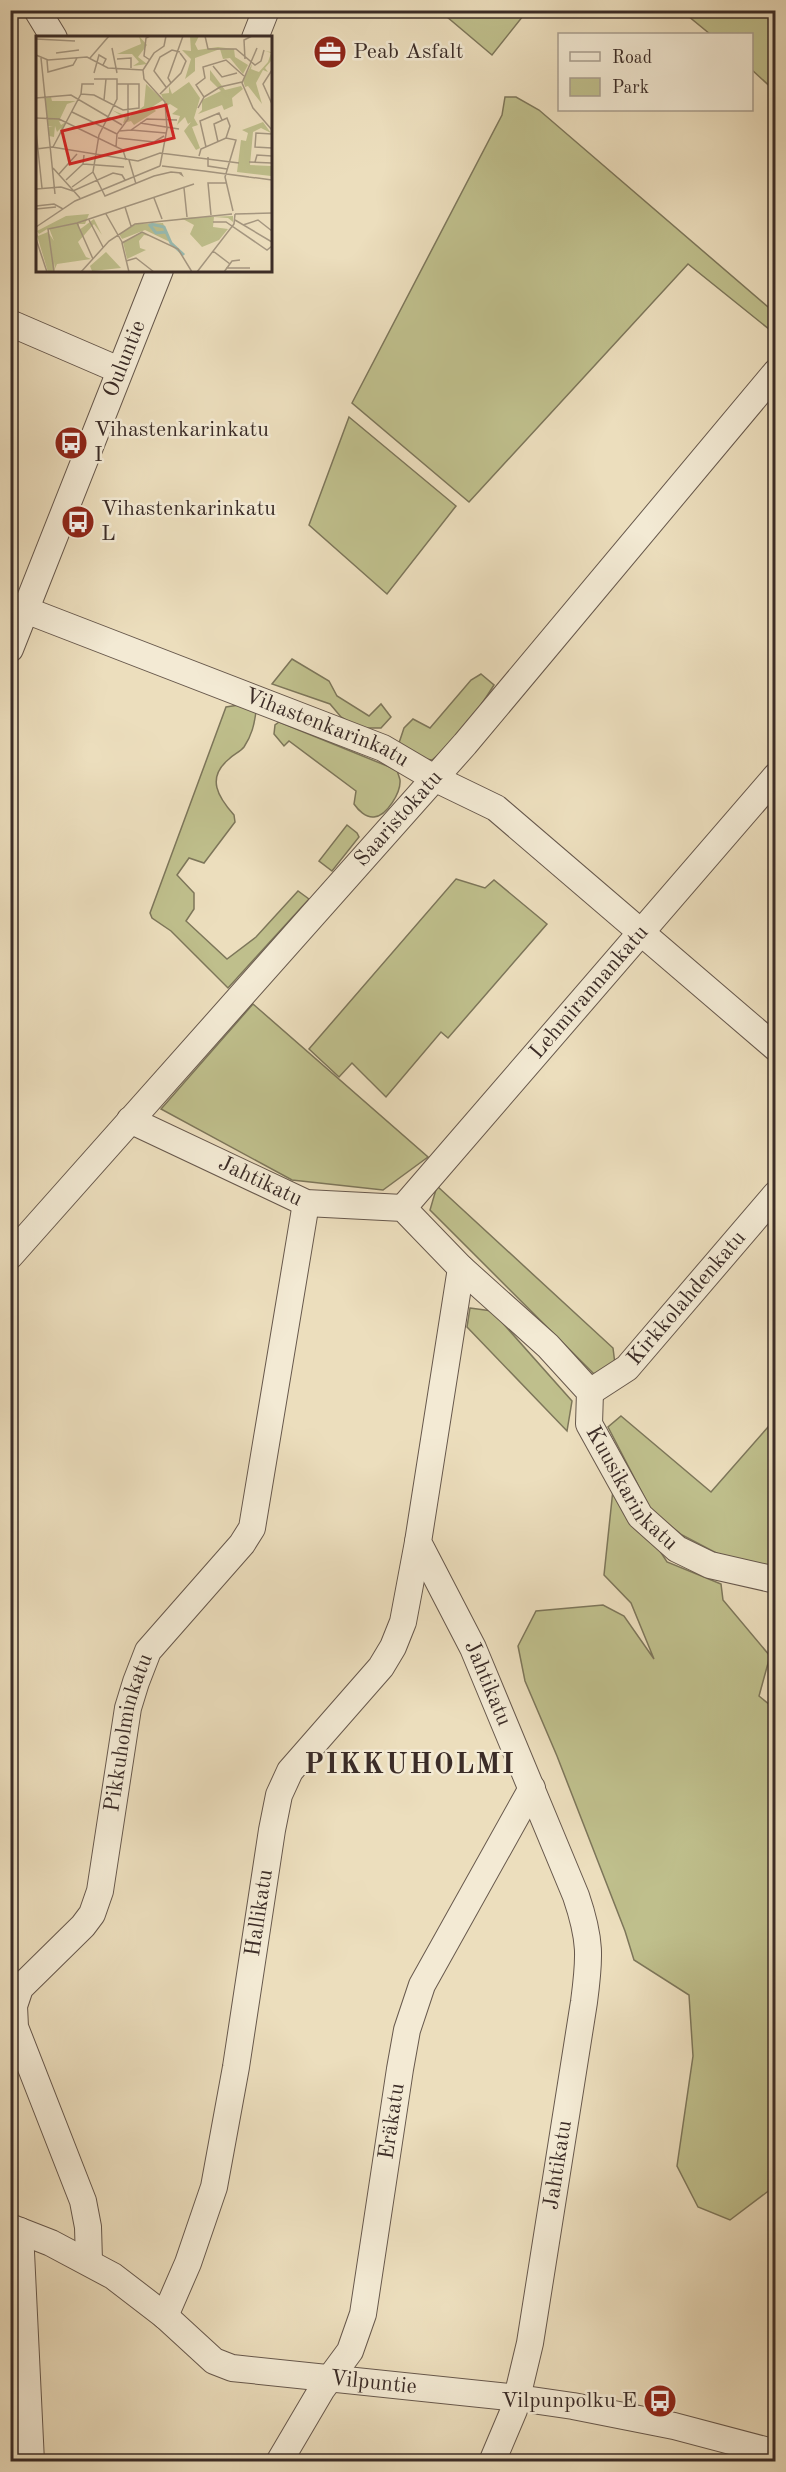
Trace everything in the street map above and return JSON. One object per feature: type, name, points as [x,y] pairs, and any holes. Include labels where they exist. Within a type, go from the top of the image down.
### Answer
[{"type":"street","points":[[37,10],[53,36]]},
{"type":"street","points":[[256,36],[267,10]]},
{"type":"street","name":"Ouluntie","points":[[10,649],[18,608],[159,272]]},
{"type":"street","points":[[10,323],[119,370]]},
{"type":"street","name":"Saaristokatu","points":[[10,1256],[465,744],[776,372]]},
{"type":"street","name":"Vihastenkarinkatu","points":[[18,608],[383,748],[434,778],[496,808],[776,1048]]},
{"type":"street","name":"Lehmirannankatu","points":[[402,1208],[776,776]]},
{"type":"street","name":"Jahtikatu","points":[[130,1120],[306,1203],[402,1208]]},
{"type":"street","name":"Kirkkolahdenkatu","points":[[590,1392],[627,1368],[776,1194]]},
{"type":"street","name":"Pikkuholminkatu","points":[[89,2261],[88,2227],[83,2201],[15,2027],[14,2006],[20,1988],[83,1926],[92,1914],[100,1891],[129,1708],[148,1651],[242,1544],[252,1528],[306,1203]]},
{"type":"street","points":[[402,1208],[461,1268],[418,1542]]},
{"type":"street","name":"Kuusikarinkatu","points":[[461,1268],[548,1346],[590,1392],[589,1424],[640,1516],[677,1549],[710,1565],[776,1580]]},
{"type":"street","name":"Jahtikatu","points":[[418,1542],[473,1648],[579,1905],[589,1947],[580,2026],[530,2343],[518,2398],[492,2462]]},
{"type":"street","name":"Hallikatu","points":[[165,2316],[188,2264],[214,2187],[236,2067],[279,1795],[290,1771],[381,1666],[393,1647],[403,1622],[418,1542]]},
{"type":"street","name":"Eräkatu","points":[[279,2462],[330,2378],[350,2351],[363,2314],[400,2069],[408,2030],[422,1985],[441,1946],[532,1788]]},
{"type":"street","points":[[15,2229],[31,2462]]},
{"type":"street","name":"Vilpuntie","points":[[15,2229],[89,2261],[113,2276],[165,2316],[214,2361],[232,2368],[518,2398],[633,2416],[776,2453]]},
{"type":"green space","points":[[440,11],[527,11],[492,55]]},
{"type":"green space","points":[[682,11],[775,11],[775,91],[753,71],[753,33],[709,33]]},
{"type":"green space","points":[[505,97],[516,97],[539,110],[775,313],[775,334],[688,264],[469,502],[352,403],[502,115]]},
{"type":"green space","points":[[349,417],[456,506],[387,594],[309,525]]},
{"type":"green space","points":[[292,659],[329,681],[337,696],[369,716],[381,704],[391,717],[381,728],[359,728],[341,717],[330,704],[272,684]]},
{"type":"green space","points":[[481,674],[494,685],[466,726],[432,760],[418,758],[399,743],[404,728],[413,719],[430,728],[471,680]]},
{"type":"green space","points":[[239,705],[256,712],[252,730],[244,747],[222,766],[216,780],[219,794],[234,815],[235,822],[204,863],[189,858],[177,875],[194,893],[194,909],[186,921],[227,959],[256,937],[298,891],[309,899],[228,988],[171,931],[152,918],[150,913],[226,707]]},
{"type":"green space","points":[[279,722],[397,770],[400,785],[392,803],[379,816],[371,817],[362,813],[354,804],[356,791],[289,741],[284,746],[274,734],[275,725]]},
{"type":"green space","points":[[347,825],[359,837],[332,871],[319,861]]},
{"type":"green space","points":[[456,879],[485,888],[494,880],[547,924],[448,1038],[441,1032],[386,1097],[352,1063],[339,1077],[309,1049]]},
{"type":"green space","points":[[253,1004],[428,1157],[383,1190],[292,1180],[161,1109]]},
{"type":"green space","points":[[437,1186],[613,1348],[615,1364],[594,1374],[430,1210]]},
{"type":"green space","points":[[470,1308],[492,1311],[572,1401],[567,1431],[467,1327]]},
{"type":"green space","points":[[621,1416],[711,1492],[775,1419],[775,1568],[722,1556],[682,1535],[651,1510],[608,1427]]},
{"type":"green space","points":[[614,1480],[667,1562],[721,1584],[723,1600],[770,1656],[759,1696],[776,1710],[775,2186],[730,2220],[698,2207],[677,2166],[693,2056],[689,1995],[634,1960],[625,1931],[557,1756],[525,1681],[518,1646],[536,1611],[603,1605],[624,1616],[654,1659],[631,1603],[604,1575]]},
{"type":"place","name":"Peab Asfalt","points":[[330,52]]},
{"type":"place","name":"Vihastenkarinkatu I","points":[[71,443]]},
{"type":"place","name":"Vihastenkarinkatu L","points":[[78,522]]},
{"type":"place","name":"Vilpunpolku E","points":[[660,2401]]},
{"type":"district","name":"PIKKUHOLMI","points":[[410,1766]]}]
